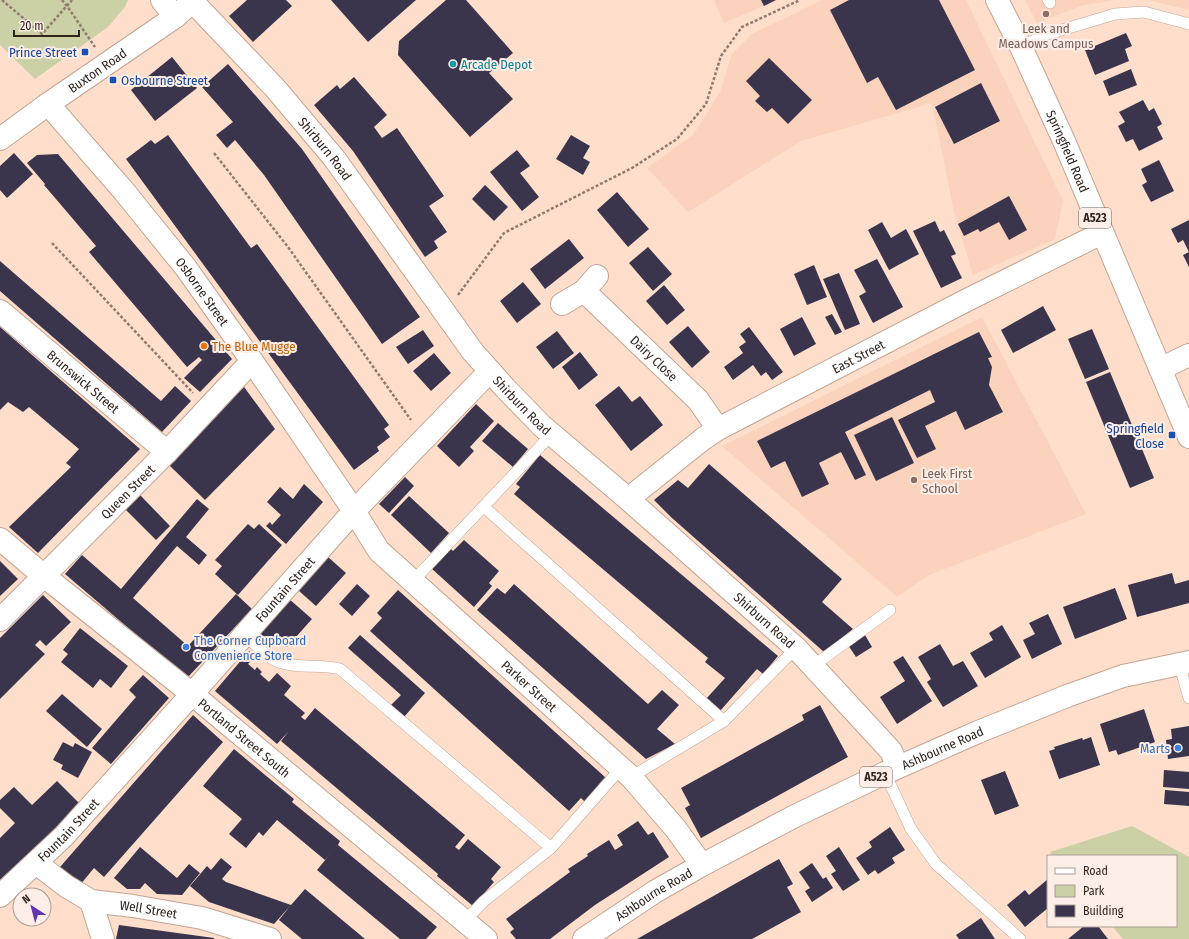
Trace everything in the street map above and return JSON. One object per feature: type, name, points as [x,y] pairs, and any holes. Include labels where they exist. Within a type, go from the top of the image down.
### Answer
[{"type":"main road","points":[[162,0],[175,17]]},
{"type":"main road","name":"Springfield Road","points":[[997,0],[1021,47],[1064,141],[1160,369],[1179,403],[1189,437]]},
{"type":"main road","name":"Buxton Road","points":[[0,139],[48,104],[175,17],[193,1]]},
{"type":"main road","name":"Shirburn Road","points":[[193,1],[274,88],[334,158],[473,352],[505,388],[552,434],[628,499],[796,648],[890,751],[892,770]]},
{"type":"main road","name":"Osborne Street","points":[[48,104],[123,190],[186,268],[252,361],[354,511]]},
{"type":"main road","name":"East Street","points":[[628,499],[702,439],[718,429],[967,300],[1102,233]]},
{"type":"main road","name":"Dairy Close","points":[[562,304],[590,284],[698,400],[718,429]]},
{"type":"main road","name":"Brunswick Street","points":[[0,312],[167,452]]},
{"type":"main road","points":[[1160,369],[1189,355]]},
{"type":"main road","name":"Queen Street","points":[[0,620],[167,452],[252,361]]},
{"type":"main road","name":"Fountain Street","points":[[0,896],[64,836],[245,635],[354,511],[490,371]]},
{"type":"main road","name":"Parker Street","points":[[354,511],[379,551],[626,773],[675,828],[702,865]]},
{"type":"main road","name":"Portland Street South","points":[[0,539],[192,694],[486,939]]},
{"type":"main road","name":"Ashbourne Road","points":[[584,939],[656,891],[702,865],[795,816],[892,770],[978,732],[1067,696],[1123,676],[1184,662]]},
{"type":"main road","name":"Well Street","points":[[36,863],[66,886],[91,900],[202,918],[270,939]]},
{"type":"main road","points":[[91,900],[103,939]]},
{"type":"lane","points":[[1021,47],[1046,35],[1115,14],[1144,12],[1189,24]]},
{"type":"lane","points":[[413,581],[552,434]]},
{"type":"lane","points":[[484,507],[724,721]]},
{"type":"lane","points":[[813,666],[890,610]]},
{"type":"lane","points":[[245,635],[260,649],[278,662],[291,665],[329,666],[340,669],[551,848]]},
{"type":"lane","points":[[465,921],[484,901],[551,848],[626,773],[724,721],[796,648]]},
{"type":"lane","points":[[1184,662],[1189,698]]},
{"type":"lane","points":[[892,770],[911,829],[936,864],[1020,939]]},
{"type":"path","points":[[2,0],[42,34],[72,0]]},
{"type":"path","points":[[62,0],[106,64]]},
{"type":"path","points":[[445,313],[504,233],[632,168],[677,139],[706,104],[720,56],[742,27],[800,0]]},
{"type":"path","points":[[214,153],[288,247],[424,439]]},
{"type":"path","points":[[52,243],[208,408]]},
{"type":"shaded area","points":[[714,0],[777,0],[724,23]]},
{"type":"shaded area","points":[[822,0],[966,0],[1063,201],[1055,239],[973,275],[954,212],[932,103],[801,141],[688,212],[647,168],[693,135],[720,92],[732,54],[752,34]]},
{"type":"shaded area","name":"Leek and Meadows Campus","points":[[1025,0],[1115,0],[1084,5],[1037,23]]},
{"type":"shaded area","points":[[1148,0],[1189,0],[1189,10]]},
{"type":"shaded area","name":"Leek First School","points":[[982,317],[1086,514],[929,575],[897,597],[722,446]]},
{"type":"green space","points":[[0,0],[128,0],[125,7],[108,27],[35,79],[0,45]]},
{"type":"green space","points":[[1132,826],[1189,857],[1189,939],[1123,939],[1113,927],[1177,927],[1177,855],[1052,855],[1050,852]]},
{"type":"building","points":[[247,0],[286,0],[292,6],[253,42],[229,16]]},
{"type":"building","points":[[331,0],[416,0],[368,42]]},
{"type":"building","name":"Arcade Depot","points":[[446,0],[466,0],[513,53],[489,73],[513,99],[470,137],[398,55],[399,41]]},
{"type":"building","points":[[761,0],[776,0],[764,6]]},
{"type":"building","points":[[849,0],[939,0],[975,70],[896,110],[878,77],[867,83],[830,10]]},
{"type":"building","points":[[1126,33],[1132,46],[1125,49],[1129,61],[1095,75],[1085,50]]},
{"type":"building","points":[[172,57],[197,88],[155,121],[131,90]]},
{"type":"building","points":[[769,58],[812,100],[788,124],[772,108],[767,112],[755,101],[760,96],[746,81]]},
{"type":"building","points":[[228,64],[302,149],[420,317],[382,344],[264,175],[235,140],[227,148],[216,135],[233,122],[202,87]]},
{"type":"building","points":[[1131,69],[1137,85],[1109,96],[1103,81]]},
{"type":"building","points":[[354,77],[387,115],[374,127],[382,138],[397,128],[444,196],[429,206],[447,232],[434,241],[438,248],[425,257],[353,151],[314,105],[337,85],[340,89]]},
{"type":"building","points":[[981,83],[1000,121],[954,144],[935,107]]},
{"type":"building","points":[[1143,100],[1149,111],[1154,108],[1162,124],[1157,127],[1163,139],[1139,151],[1133,139],[1126,142],[1118,126],[1125,122],[1119,112]]},
{"type":"building","points":[[168,135],[251,248],[257,244],[389,425],[384,429],[390,437],[377,447],[379,451],[354,470],[126,159],[151,140],[155,144]]},
{"type":"building","points":[[571,135],[590,146],[583,158],[590,162],[583,175],[556,159]]},
{"type":"building","points":[[517,150],[530,166],[520,173],[539,197],[522,211],[490,172]]},
{"type":"building","points":[[14,153],[33,174],[7,198],[0,190],[0,166]]},
{"type":"building","points":[[58,154],[232,359],[200,392],[184,378],[202,360],[199,357],[187,367],[89,252],[96,246],[27,163],[37,155]]},
{"type":"building","points":[[1159,160],[1174,191],[1151,202],[1142,185],[1147,182],[1141,169]]},
{"type":"building","points":[[485,185],[508,207],[494,221],[472,199]]},
{"type":"building","points":[[617,192],[649,229],[628,247],[597,210]]},
{"type":"building","points":[[1009,196],[1027,230],[1009,240],[999,222],[980,232],[978,229],[964,236],[958,224]]},
{"type":"building","points":[[1189,220],[1189,252],[1183,240],[1178,243],[1171,229]]},
{"type":"building","points":[[935,221],[940,232],[944,230],[956,254],[951,256],[962,278],[941,288],[913,231]]},
{"type":"building","points":[[882,222],[891,238],[906,229],[919,254],[889,270],[868,230]]},
{"type":"building","points":[[569,239],[584,258],[545,289],[530,269]]},
{"type":"building","points":[[648,247],[672,274],[653,291],[629,263]]},
{"type":"building","points":[[1189,252],[1189,267],[1183,255]]},
{"type":"building","points":[[877,259],[903,307],[873,323],[859,296],[866,292],[854,270]]},
{"type":"building","points":[[0,261],[161,401],[175,386],[191,401],[162,432],[0,291]]},
{"type":"building","points":[[814,265],[827,297],[807,305],[794,274]]},
{"type":"building","points":[[839,273],[860,324],[845,330],[823,279]]},
{"type":"building","points":[[523,282],[541,304],[517,323],[500,301]]},
{"type":"building","points":[[664,285],[685,310],[667,325],[646,301]]},
{"type":"building","points":[[1043,306],[1056,330],[1013,353],[1001,330]]},
{"type":"building","points":[[832,314],[842,332],[835,335],[825,317]]},
{"type":"building","points":[[802,317],[816,344],[794,356],[780,329]]},
{"type":"building","points":[[688,326],[710,352],[692,368],[669,342]]},
{"type":"building","points":[[0,327],[140,449],[38,553],[9,527],[71,467],[66,463],[79,449],[29,407],[23,412],[8,402],[0,410]]},
{"type":"building","points":[[749,327],[783,372],[772,380],[766,372],[761,376],[753,365],[733,380],[724,367],[743,353],[739,347],[746,342],[740,334]]},
{"type":"building","points":[[1092,329],[1109,369],[1085,379],[1068,339]]},
{"type":"building","points":[[423,330],[434,346],[408,364],[396,347]]},
{"type":"building","points":[[557,331],[574,353],[553,369],[536,347]]},
{"type":"building","points":[[979,332],[992,357],[988,358],[992,367],[989,385],[1003,412],[965,430],[956,411],[925,426],[936,449],[917,458],[898,420],[935,402],[930,390],[845,432],[866,475],[855,480],[841,452],[819,463],[829,484],[802,497],[785,461],[771,468],[757,441]]},
{"type":"building","points":[[580,352],[598,375],[579,390],[562,367]]},
{"type":"building","points":[[434,353],[451,373],[431,391],[413,371]]},
{"type":"building","points":[[1110,372],[1154,478],[1130,488],[1086,382]]},
{"type":"building","points":[[619,386],[632,402],[640,396],[663,425],[631,451],[595,405]]},
{"type":"building","points":[[244,387],[275,429],[205,500],[169,465]]},
{"type":"building","points":[[476,404],[494,421],[470,447],[474,451],[459,467],[437,446]]},
{"type":"building","points":[[892,417],[914,463],[876,481],[854,435]]},
{"type":"building","points":[[498,423],[528,449],[513,467],[482,441]]},
{"type":"building","points":[[540,455],[778,656],[763,674],[757,669],[720,711],[706,699],[725,678],[705,662],[708,658],[514,494],[520,487],[516,484]]},
{"type":"building","points":[[709,464],[842,579],[822,602],[853,629],[824,652],[672,518],[654,500],[678,480],[688,488]]},
{"type":"building","points":[[405,477],[414,486],[389,513],[379,504]]},
{"type":"building","points":[[304,484],[323,502],[286,544],[266,526],[270,522],[272,525],[281,515],[267,502],[280,487],[293,499]]},
{"type":"building","points":[[139,494],[170,526],[156,540],[125,509]]},
{"type":"building","points":[[409,496],[449,533],[431,553],[391,515]]},
{"type":"building","points":[[197,499],[209,509],[186,537],[207,555],[199,565],[177,546],[133,598],[188,646],[236,594],[252,609],[187,678],[65,574],[82,555],[121,589]]},
{"type":"building","points":[[248,524],[254,529],[259,524],[282,545],[238,595],[215,574],[222,566],[215,560]]},
{"type":"building","points":[[464,540],[499,571],[489,583],[492,586],[474,607],[431,568],[449,547],[453,551]]},
{"type":"building","points":[[328,557],[346,573],[316,606],[298,590]]},
{"type":"building","points":[[0,561],[18,579],[0,596]]},
{"type":"building","points":[[1172,573],[1175,584],[1189,580],[1189,603],[1137,617],[1128,585]]},
{"type":"building","points":[[357,584],[370,596],[352,616],[339,604]]},
{"type":"building","points":[[514,584],[648,704],[662,690],[679,705],[657,729],[675,744],[646,759],[477,610],[497,588],[505,594]]},
{"type":"building","points":[[1115,588],[1127,619],[1075,639],[1063,607]]},
{"type":"building","points":[[398,590],[606,778],[585,802],[581,798],[569,811],[370,631],[382,618],[377,613]]},
{"type":"building","points":[[43,595],[71,622],[46,646],[40,640],[35,645],[45,654],[0,699],[0,638]]},
{"type":"building","points":[[288,598],[312,619],[287,647],[276,638],[267,648],[254,636]]},
{"type":"building","points":[[1048,614],[1062,644],[1032,659],[1023,640],[1035,634],[1029,623]]},
{"type":"building","points":[[1002,625],[1021,657],[985,678],[970,653],[993,640],[989,633]]},
{"type":"building","points":[[80,628],[128,666],[111,688],[100,679],[93,688],[61,662],[68,654],[63,650]]},
{"type":"building","points":[[360,635],[425,693],[404,717],[391,705],[401,695],[348,648]]},
{"type":"building","points":[[865,635],[872,647],[856,657],[848,645]]},
{"type":"building","points":[[940,644],[953,666],[963,661],[978,686],[943,707],[927,682],[931,679],[918,657]]},
{"type":"building","points":[[249,651],[255,656],[248,664],[255,670],[257,667],[262,672],[260,674],[269,682],[277,673],[291,686],[284,695],[305,713],[301,717],[305,720],[315,708],[465,835],[455,847],[459,850],[468,839],[501,867],[491,879],[494,882],[473,906],[437,876],[438,874],[281,741],[289,731],[277,744],[215,691]]},
{"type":"building","points":[[903,656],[932,701],[897,724],[880,697],[905,681],[893,662]]},
{"type":"building","points":[[143,675],[169,698],[111,764],[92,748],[136,697],[129,690]]},
{"type":"building","points":[[62,694],[102,729],[87,747],[46,711]]},
{"type":"building","points":[[820,705],[848,757],[701,838],[685,808],[690,805],[681,788],[804,720],[802,715]]},
{"type":"building","points":[[1144,709],[1155,742],[1118,755],[1116,750],[1109,752],[1100,724]]},
{"type":"building","points":[[193,715],[223,742],[104,877],[94,868],[80,885],[60,867]]},
{"type":"building","name":"Marts","points":[[1189,726],[1189,756],[1168,759],[1166,740],[1172,739],[1171,729]]},
{"type":"building","points":[[1091,737],[1100,765],[1059,779],[1049,751],[1055,749],[1054,747],[1082,738],[1083,740]]},
{"type":"building","points":[[63,742],[73,747],[75,743],[92,752],[78,778],[61,769],[63,765],[53,760]]},
{"type":"building","points":[[234,749],[294,799],[292,802],[340,841],[338,845],[437,927],[426,939],[400,939],[317,870],[331,853],[325,860],[277,820],[263,836],[259,832],[246,848],[229,834],[242,819],[203,786]]},
{"type":"building","points":[[1164,770],[1189,772],[1189,789],[1163,787]]},
{"type":"building","points":[[1005,771],[1019,806],[995,815],[981,780]]},
{"type":"building","points":[[57,781],[80,804],[0,884],[0,838],[15,823],[0,808],[0,800],[14,787],[32,805]]},
{"type":"building","points":[[1165,790],[1189,792],[1189,806],[1164,804]]},
{"type":"building","points":[[638,821],[648,835],[653,832],[669,857],[595,905],[550,939],[516,939],[510,932],[514,929],[506,919],[570,872],[568,869],[588,856],[587,854],[609,840],[615,850],[623,845],[617,835]]},
{"type":"building","points":[[890,827],[905,850],[892,858],[895,863],[878,874],[875,870],[868,875],[856,858],[872,847],[869,842]]},
{"type":"building","points":[[140,847],[177,878],[189,864],[200,873],[182,895],[157,894],[145,883],[140,889],[127,889],[114,878]]},
{"type":"building","points":[[839,847],[860,880],[843,891],[831,874],[836,871],[826,856]]},
{"type":"building","points":[[221,858],[232,867],[222,879],[226,882],[291,905],[305,889],[365,939],[302,939],[279,920],[290,906],[274,924],[209,902],[190,886],[207,866],[211,870]]},
{"type":"building","points":[[779,859],[793,884],[787,887],[801,912],[752,939],[637,939]]},
{"type":"building","points":[[812,863],[823,879],[826,877],[833,888],[812,902],[805,891],[810,888],[799,872]]},
{"type":"building","points":[[1047,880],[1047,909],[1025,927],[1007,905],[1025,890],[1029,895]]},
{"type":"building","points":[[981,918],[995,939],[959,939],[956,935]]},
{"type":"building","points":[[119,925],[214,938],[214,939],[116,939]]},
{"type":"building","points":[[1083,927],[1099,927],[1108,939],[1068,939]]},
{"type":"place","name":"Leek and Meadows Campus","points":[[1046,14]]},
{"type":"place","name":"Prince Street","points":[[85,52]]},
{"type":"place","name":"Arcade Depot","points":[[453,64]]},
{"type":"place","name":"Osbourne Street","points":[[113,80]]},
{"type":"place","name":"The Blue Mugge","points":[[204,346]]},
{"type":"place","name":"Springfield Close","points":[[1172,435]]},
{"type":"place","name":"Leek First School","points":[[914,480]]},
{"type":"place","name":"The Corner Cupboard Convenience Store","points":[[186,647]]},
{"type":"place","name":"Marts","points":[[1178,748]]}]
